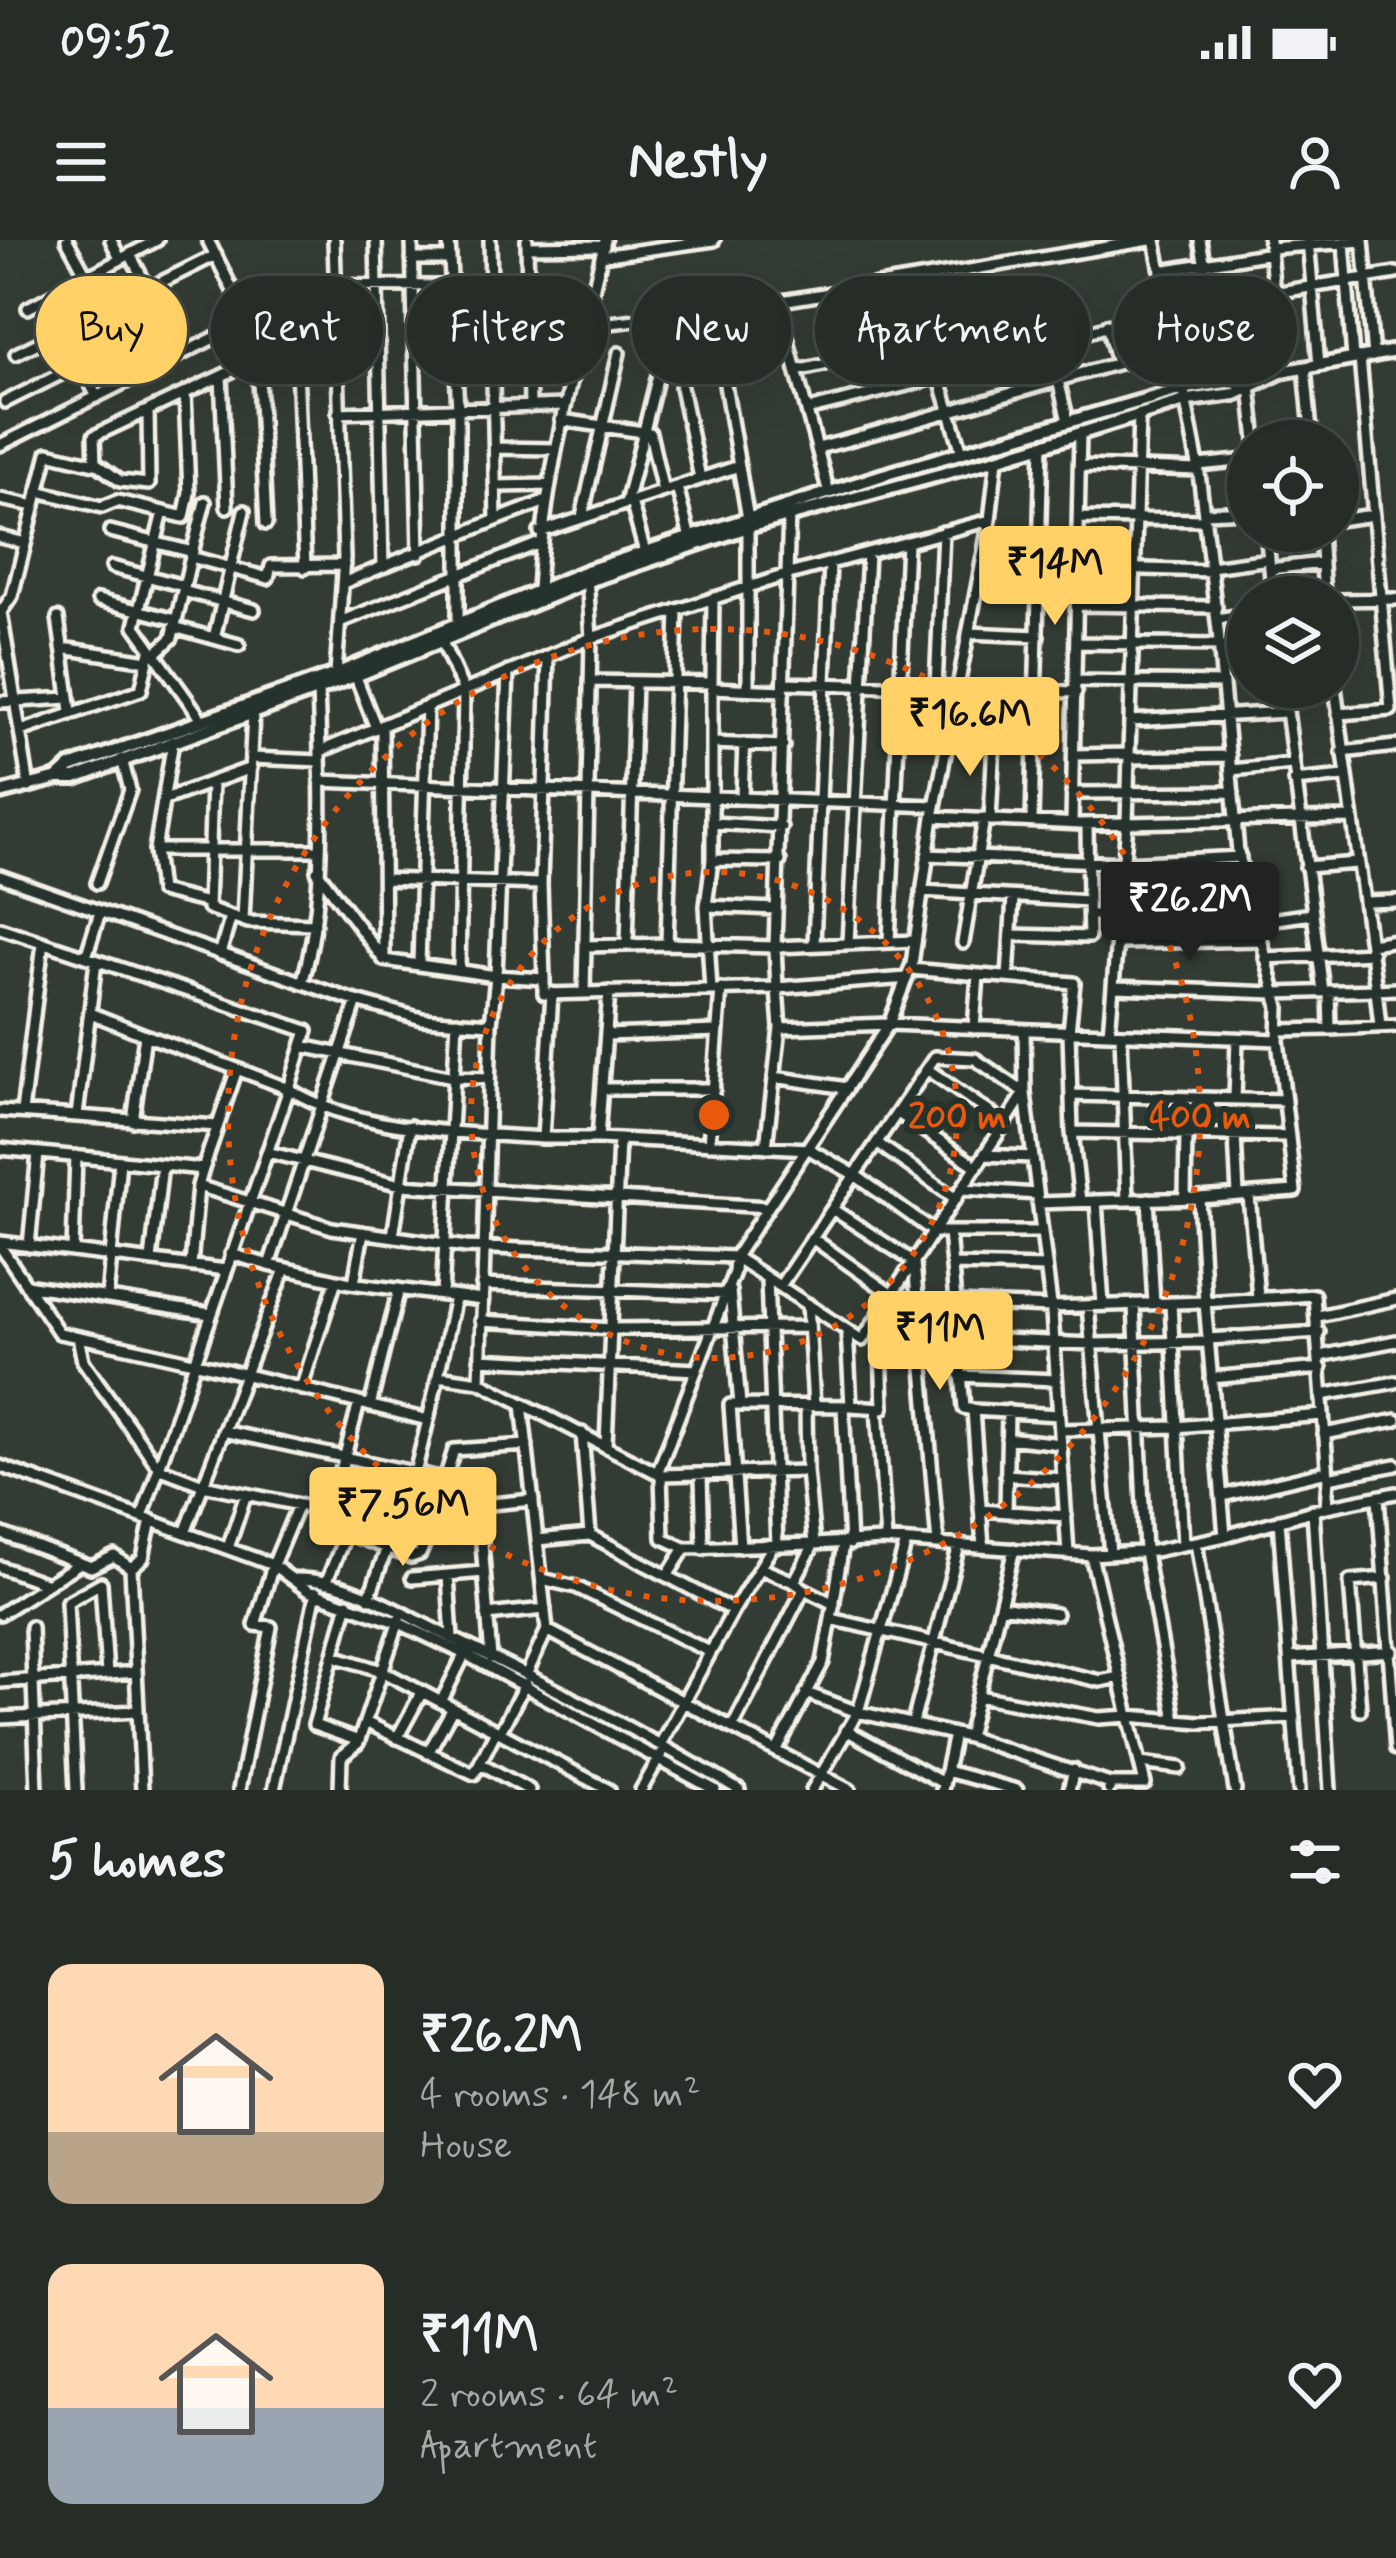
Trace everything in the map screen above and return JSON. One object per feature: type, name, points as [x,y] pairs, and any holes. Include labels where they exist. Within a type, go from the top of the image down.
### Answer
[{"type":"main road","points":[[1297,369],[1396,351]]},
{"type":"main road","points":[[0,793],[58,778],[70,766],[121,754],[318,689],[644,552],[997,459],[1139,415],[1215,384]]},
{"type":"main road","points":[[1236,384],[1250,386]]},
{"type":"main road","points":[[789,511],[829,493],[1068,422],[1187,394],[1234,394],[1254,384]]},
{"type":"main road","points":[[438,635],[458,621],[538,590],[748,523]]},
{"type":"main road","points":[[174,736],[202,720],[354,672]]},
{"type":"street","points":[[67,240],[86,276]]},
{"type":"street","points":[[111,240],[139,276]]},
{"type":"street","points":[[187,352],[248,321],[208,240]]},
{"type":"street","points":[[334,240],[335,276]]},
{"type":"street","points":[[376,240],[376,276]]},
{"type":"street","points":[[412,240],[412,276]]},
{"type":"street","points":[[449,240],[451,276]]},
{"type":"street","points":[[490,240],[492,276]]},
{"type":"street","points":[[528,276],[527,244],[603,247],[713,240]]},
{"type":"street","points":[[608,318],[792,299],[1152,240],[1162,276]]},
{"type":"street","points":[[1200,240],[1207,276]]},
{"type":"street","points":[[1161,271],[1205,265],[1270,247],[1363,240],[1368,278],[1362,358]]},
{"type":"street","points":[[89,276],[153,241]]},
{"type":"street","points":[[1338,714],[1393,710],[1362,358],[1344,242]]},
{"type":"street","points":[[1308,243],[1319,365]]},
{"type":"street","points":[[173,276],[216,255]]},
{"type":"street","points":[[412,259],[450,259]]},
{"type":"street","points":[[1297,288],[1396,273]]},
{"type":"street","points":[[28,308],[36,304]]},
{"type":"street","points":[[1090,331],[1114,324]]},
{"type":"street","points":[[1107,326],[1114,351]]},
{"type":"street","points":[[16,355],[36,345]]},
{"type":"street","points":[[791,352],[829,493]]},
{"type":"street","points":[[581,518],[619,353]]},
{"type":"street","points":[[796,371],[815,367]]},
{"type":"street","points":[[1305,368],[1310,420]]},
{"type":"street","points":[[96,463],[94,436],[211,381]]},
{"type":"street","points":[[5,401],[39,384]]},
{"type":"street","points":[[91,384],[98,397]]},
{"type":"street","points":[[0,445],[123,384]]},
{"type":"street","points":[[221,384],[227,507]]},
{"type":"street","points":[[259,384],[266,524]]},
{"type":"street","points":[[299,384],[305,568]]},
{"type":"street","points":[[336,674],[344,565],[337,384]]},
{"type":"street","points":[[378,384],[383,567]]},
{"type":"street","points":[[414,384],[419,554]]},
{"type":"street","points":[[457,384],[458,621]]},
{"type":"street","points":[[494,384],[496,520]]},
{"type":"street","points":[[530,384],[530,406]]},
{"type":"street","points":[[538,590],[540,537],[569,384]]},
{"type":"street","points":[[644,552],[628,503],[656,384]]},
{"type":"street","points":[[725,384],[748,523],[748,689]]},
{"type":"street","points":[[808,410],[912,384]]},
{"type":"street","points":[[942,384],[962,452]]},
{"type":"street","points":[[818,448],[952,414],[1041,384]]},
{"type":"street","points":[[1060,384],[1068,422]]},
{"type":"street","points":[[877,1143],[960,1194],[1096,1201],[1294,1192],[1275,993],[1240,857],[1220,645],[1185,384]]},
{"type":"street","points":[[1250,386],[1254,420]]},
{"type":"street","points":[[681,387],[700,478]]},
{"type":"street","points":[[38,491],[104,508],[117,501],[184,517],[189,493],[185,393]]},
{"type":"street","points":[[338,413],[564,405]]},
{"type":"street","points":[[29,787],[2,612],[16,581],[48,453],[96,463],[120,481],[150,483],[148,411]]},
{"type":"street","points":[[1127,1200],[1115,987],[1127,824],[1139,415]]},
{"type":"street","points":[[561,420],[650,433],[663,491]]},
{"type":"street","points":[[1072,823],[1081,432]]},
{"type":"street","points":[[1032,821],[1042,445]]},
{"type":"street","points":[[494,448],[556,448]]},
{"type":"street","points":[[997,459],[990,520],[933,812],[909,974],[889,1024],[735,1257],[659,1473],[662,1536],[685,1548],[704,1549],[886,1540],[1091,1555],[1145,1552],[1396,1493]]},
{"type":"street","points":[[1081,466],[1140,469],[1227,463]]},
{"type":"street","points":[[342,621],[581,518],[739,466]]},
{"type":"street","points":[[495,486],[549,485]]},
{"type":"street","points":[[676,487],[690,538]]},
{"type":"street","points":[[0,499],[34,506]]},
{"type":"street","points":[[343,583],[546,501]]},
{"type":"street","points":[[21,731],[143,689],[151,656],[172,638],[206,502]]},
{"type":"street","points":[[214,638],[244,511]]},
{"type":"street","points":[[766,1147],[780,1028],[775,947],[789,511]]},
{"type":"street","points":[[163,512],[135,627],[151,656],[202,720]]},
{"type":"street","points":[[1080,518],[1137,520],[1227,513]]},
{"type":"street","points":[[1359,517],[1374,515]]},
{"type":"street","points":[[165,799],[252,763],[320,756],[379,726],[591,638],[789,574],[990,520]]},
{"type":"street","points":[[110,531],[268,578],[271,566],[344,565]]},
{"type":"street","points":[[936,688],[944,532]]},
{"type":"street","points":[[0,537],[25,543]]},
{"type":"street","points":[[889,942],[907,542]]},
{"type":"street","points":[[1269,552],[1271,576]]},
{"type":"street","points":[[1321,552],[1323,576]]},
{"type":"street","points":[[848,943],[868,553]]},
{"type":"street","points":[[984,553],[1040,556]]},
{"type":"street","points":[[814,944],[830,563]]},
{"type":"street","points":[[1079,567],[1211,569],[1322,563]]},
{"type":"street","points":[[112,567],[254,610]]},
{"type":"street","points":[[584,993],[591,638],[587,576]]},
{"type":"street","points":[[0,578],[16,581]]},
{"type":"street","points":[[978,583],[1039,584]]},
{"type":"street","points":[[709,1144],[718,1031],[717,990],[706,945],[712,860],[713,598]]},
{"type":"street","points":[[1359,600],[1396,598]]},
{"type":"street","points":[[98,600],[239,645]]},
{"type":"street","points":[[1078,605],[1227,613]]},
{"type":"street","points":[[667,944],[677,610]]},
{"type":"street","points":[[58,618],[71,711]]},
{"type":"street","points":[[968,633],[1038,636]]},
{"type":"street","points":[[438,635],[464,691],[459,971]]},
{"type":"street","points":[[1077,644],[1220,645]]},
{"type":"street","points":[[62,648],[151,656]]},
{"type":"street","points":[[548,656],[541,884],[544,994],[778,988],[909,974],[1074,983],[1069,1032],[1080,1201]]},
{"type":"street","points":[[1222,669],[1227,668]]},
{"type":"street","points":[[354,672],[379,726],[384,784],[384,960]]},
{"type":"street","points":[[480,1382],[508,672]]},
{"type":"street","points":[[590,681],[748,689],[826,684],[1036,692],[1131,682],[1223,683]]},
{"type":"street","points":[[627,945],[635,682]]},
{"type":"street","points":[[302,983],[314,943],[318,689]]},
{"type":"street","points":[[0,703],[69,698]]},
{"type":"street","points":[[419,965],[427,706]]},
{"type":"street","points":[[1286,708],[1330,1029]]},
{"type":"street","points":[[1337,708],[1381,1026]]},
{"type":"street","points":[[1130,722],[1286,712]]},
{"type":"street","points":[[220,954],[237,918],[253,713]]},
{"type":"street","points":[[897,730],[1034,743]]},
{"type":"street","points":[[174,736],[155,850],[160,891],[208,903]]},
{"type":"street","points":[[963,943],[987,819],[994,741]]},
{"type":"street","points":[[712,742],[783,746]]},
{"type":"street","points":[[742,797],[744,744]]},
{"type":"street","points":[[1342,752],[1396,746]]},
{"type":"street","points":[[98,883],[130,790],[121,754]]},
{"type":"street","points":[[1074,755],[1230,756]]},
{"type":"street","points":[[1231,770],[1292,764]]},
{"type":"street","points":[[1294,781],[1345,776]]},
{"type":"street","points":[[212,782],[208,908],[237,918],[315,924]]},
{"type":"street","points":[[320,782],[821,800],[894,804],[987,819],[1087,824],[1350,818]]},
{"type":"street","points":[[1072,793],[1233,792]]},
{"type":"street","points":[[712,823],[781,827]]},
{"type":"street","points":[[1011,935],[1089,937],[1087,824]]},
{"type":"street","points":[[155,850],[317,850]]},
{"type":"street","points":[[927,855],[1088,863],[1240,857]]},
{"type":"street","points":[[712,860],[780,861]]},
{"type":"street","points":[[1306,867],[1358,863]]},
{"type":"street","points":[[316,871],[384,960],[544,979]]},
{"type":"street","points":[[0,876],[357,1001],[422,1019],[491,1024]]},
{"type":"street","points":[[384,879],[541,884]]},
{"type":"street","points":[[922,891],[1088,901]]},
{"type":"street","points":[[1123,896],[1249,896]]},
{"type":"street","points":[[1008,977],[1013,898]]},
{"type":"street","points":[[1364,902],[1396,901]]},
{"type":"street","points":[[706,906],[776,909]]},
{"type":"street","points":[[76,1116],[100,912]]},
{"type":"street","points":[[1255,922],[1312,914]]},
{"type":"street","points":[[1089,915],[1121,915]]},
{"type":"street","points":[[0,928],[307,1031],[158,1468],[143,1558],[131,1568]]},
{"type":"street","points":[[1120,943],[1259,940]]},
{"type":"street","points":[[1265,958],[1319,956],[1396,940]]},
{"type":"street","points":[[585,946],[775,947],[916,941]]},
{"type":"street","points":[[22,1112],[43,943]]},
{"type":"street","points":[[974,1028],[978,975]]},
{"type":"street","points":[[1115,987],[1275,993],[1396,989]]},
{"type":"street","points":[[598,1138],[609,992]]},
{"type":"street","points":[[543,1138],[552,993]]},
{"type":"street","points":[[269,1265],[357,1001]]},
{"type":"street","points":[[90,1013],[289,1089],[320,1108],[410,1126],[487,1134],[809,1149],[855,1175],[934,1232],[1042,1232]]},
{"type":"street","points":[[415,1472],[438,1376],[449,1296],[444,1244],[457,1021]]},
{"type":"street","points":[[780,1028],[889,1024],[1237,1039],[1396,1026]]},
{"type":"street","points":[[1024,1030],[1024,1093],[1052,1306],[1068,1553]]},
{"type":"street","points":[[606,1035],[718,1031]]},
{"type":"street","points":[[133,1120],[145,1035]]},
{"type":"street","points":[[1235,1099],[1237,1039]]},
{"type":"street","points":[[302,1046],[453,1077],[489,1078]]},
{"type":"street","points":[[780,1286],[935,1057],[975,1059],[1024,1093]]},
{"type":"street","points":[[191,1265],[198,1186],[237,1069]]},
{"type":"street","points":[[927,1069],[1005,1123]]},
{"type":"street","points":[[774,1077],[847,1088]]},
{"type":"street","points":[[602,1089],[713,1089]]},
{"type":"street","points":[[198,1186],[363,1232],[444,1244],[735,1257],[862,1340],[1024,1093]]},
{"type":"street","points":[[1071,1095],[1285,1100]]},
{"type":"street","points":[[0,1111],[218,1126]]},
{"type":"street","points":[[898,1112],[977,1167]]},
{"type":"street","points":[[393,1236],[410,1126]]},
{"type":"street","points":[[1072,1132],[1288,1136]]},
{"type":"street","points":[[1185,1198],[1186,1135]]},
{"type":"street","points":[[1235,1136],[1258,1297]]},
{"type":"street","points":[[606,1445],[619,1139]]},
{"type":"street","points":[[0,1149],[203,1169]]},
{"type":"street","points":[[267,1152],[400,1185],[768,1207]]},
{"type":"street","points":[[29,1246],[38,1153]]},
{"type":"street","points":[[985,1155],[1032,1156]]},
{"type":"street","points":[[74,1250],[76,1156]]},
{"type":"street","points":[[107,1298],[120,1161]]},
{"type":"street","points":[[151,1260],[162,1165]]},
{"type":"street","points":[[1199,1198],[1226,1536]]},
{"type":"street","points":[[1148,1199],[1154,1304]]},
{"type":"street","points":[[1096,1201],[1103,1305]]},
{"type":"street","points":[[832,1209],[914,1262]]},
{"type":"street","points":[[354,1283],[363,1232]]},
{"type":"street","points":[[950,1232],[964,1408],[1059,1415]]},
{"type":"street","points":[[812,1238],[892,1295]]},
{"type":"street","points":[[0,1244],[226,1270]]},
{"type":"street","points":[[0,1244],[58,1333],[194,1360],[428,1420]]},
{"type":"street","points":[[231,1255],[336,1280],[482,1300]]},
{"type":"street","points":[[914,1262],[938,1544]]},
{"type":"street","points":[[952,1265],[1046,1267]]},
{"type":"street","points":[[185,1532],[285,1269]]},
{"type":"street","points":[[641,1790],[710,1652],[775,1546],[767,1278]]},
{"type":"street","points":[[302,1389],[336,1280]]},
{"type":"street","points":[[26,1285],[210,1314]]},
{"type":"street","points":[[482,1285],[612,1291],[727,1289]]},
{"type":"street","points":[[330,1511],[399,1289]]},
{"type":"street","points":[[727,1289],[740,1405]]},
{"type":"street","points":[[955,1303],[1088,1306],[1314,1295],[1328,1475],[1326,1507]]},
{"type":"street","points":[[1318,1316],[1396,1299]]},
{"type":"street","points":[[794,1582],[814,1544],[807,1471],[808,1304]]},
{"type":"street","points":[[1135,1304],[1145,1552],[1174,1720]]},
{"type":"street","points":[[1171,1304],[1183,1545]]},
{"type":"street","points":[[1088,1306],[1110,1553]]},
{"type":"street","points":[[740,1547],[730,1405],[883,1408],[880,1313]]},
{"type":"street","points":[[481,1321],[610,1329],[809,1327]]},
{"type":"street","points":[[777,1750],[823,1663],[846,1544],[848,1330]]},
{"type":"street","points":[[919,1341],[1136,1344],[1318,1331]]},
{"type":"street","points":[[78,1336],[83,1361],[158,1468],[203,1485],[430,1532]]},
{"type":"street","points":[[1211,1378],[1320,1362],[1396,1341]]},
{"type":"street","points":[[480,1359],[697,1370]]},
{"type":"street","points":[[438,1376],[480,1382],[659,1473],[807,1471]]},
{"type":"street","points":[[960,1376],[1056,1380]]},
{"type":"street","points":[[1322,1395],[1396,1382]]},
{"type":"street","points":[[365,1722],[474,1774],[526,1679],[547,1630],[523,1404]]},
{"type":"street","points":[[877,1408],[886,1540]]},
{"type":"street","points":[[974,1410],[983,1547]]},
{"type":"street","points":[[1006,1511],[1008,1411]]},
{"type":"street","points":[[1060,1430],[1323,1415]]},
{"type":"street","points":[[1324,1434],[1396,1420]]},
{"type":"street","points":[[224,1431],[445,1479]]},
{"type":"street","points":[[582,1433],[590,1535]]},
{"type":"street","points":[[1007,1438],[1061,1444]]},
{"type":"street","points":[[346,1533],[416,1557],[430,1532],[454,1450],[527,1445]]},
{"type":"street","points":[[1222,1496],[1396,1465]]},
{"type":"street","points":[[0,1466],[274,1565],[316,1594],[452,1638],[715,1790]]},
{"type":"street","points":[[1006,1475],[1064,1479]]},
{"type":"street","points":[[701,1476],[704,1549]]},
{"type":"street","points":[[228,1548],[246,1494]]},
{"type":"street","points":[[1378,1497],[1394,1651],[1396,1749]]},
{"type":"street","points":[[436,1509],[533,1500]]},
{"type":"street","points":[[239,1790],[271,1627],[255,1625],[298,1505]]},
{"type":"street","points":[[478,1505],[491,1658]]},
{"type":"street","points":[[980,1510],[1066,1516]]},
{"type":"street","points":[[1313,1510],[1330,1790]]},
{"type":"street","points":[[274,1790],[316,1594],[352,1516]]},
{"type":"street","points":[[1280,1520],[1299,1790]]},
{"type":"street","points":[[369,1598],[394,1525]]},
{"type":"street","points":[[0,1534],[91,1567],[114,1556],[131,1568]]},
{"type":"street","points":[[537,1540],[590,1535],[734,1611]]},
{"type":"street","points":[[812,1790],[858,1712],[905,1542]]},
{"type":"street","points":[[1196,1542],[1235,1790]]},
{"type":"street","points":[[913,1723],[959,1545]]},
{"type":"street","points":[[667,1576],[685,1548]]},
{"type":"street","points":[[968,1737],[1014,1549]]},
{"type":"street","points":[[806,1693],[858,1712],[968,1737],[1074,1770],[1109,1787],[1144,1784],[1091,1555]]},
{"type":"street","points":[[0,1614],[80,1563]]},
{"type":"street","points":[[0,1567],[47,1584]]},
{"type":"street","points":[[131,1568],[142,1790]]},
{"type":"street","points":[[760,1568],[834,1604]]},
{"type":"street","points":[[412,1578],[484,1573]]},
{"type":"street","points":[[448,1575],[452,1638]]},
{"type":"street","points":[[1360,1710],[1351,1581],[1385,1578]]},
{"type":"street","points":[[295,1579],[322,1582],[369,1598],[400,1618],[663,1745],[739,1790]]},
{"type":"street","points":[[542,1579],[576,1587],[710,1652]]},
{"type":"street","points":[[76,1790],[67,1602],[101,1583],[107,1674]]},
{"type":"street","points":[[733,1726],[804,1589]]},
{"type":"street","points":[[352,1592],[314,1725],[358,1741]]},
{"type":"street","points":[[1000,1606],[1056,1614]]},
{"type":"street","points":[[488,1615],[545,1610]]},
{"type":"street","points":[[340,1790],[341,1757],[358,1741],[400,1618]]},
{"type":"street","points":[[831,1619],[1100,1681],[1120,1677]]},
{"type":"street","points":[[31,1627],[37,1790]]},
{"type":"street","points":[[547,1630],[850,1790]]},
{"type":"street","points":[[441,1702],[467,1650]]},
{"type":"street","points":[[1289,1658],[1394,1651]]},
{"type":"street","points":[[334,1656],[382,1671],[609,1790]]},
{"type":"street","points":[[0,1682],[136,1672]]},
{"type":"street","points":[[397,1738],[422,1692]]},
{"type":"street","points":[[978,1696],[1099,1718],[1294,1718]]},
{"type":"street","points":[[428,1753],[453,1708]]},
{"type":"street","points":[[0,1718],[138,1712]]},
{"type":"street","points":[[846,1730],[944,1782],[1017,1790]]},
{"type":"street","points":[[944,1782],[954,1734]]},
{"type":"street","points":[[480,1763],[529,1790]]},
{"type":"street","points":[[1140,1763],[1180,1768]]},
{"type":"street","points":[[1069,1790],[1074,1770]]},
{"type":"street","points":[[504,1777],[507,1790]]}]
